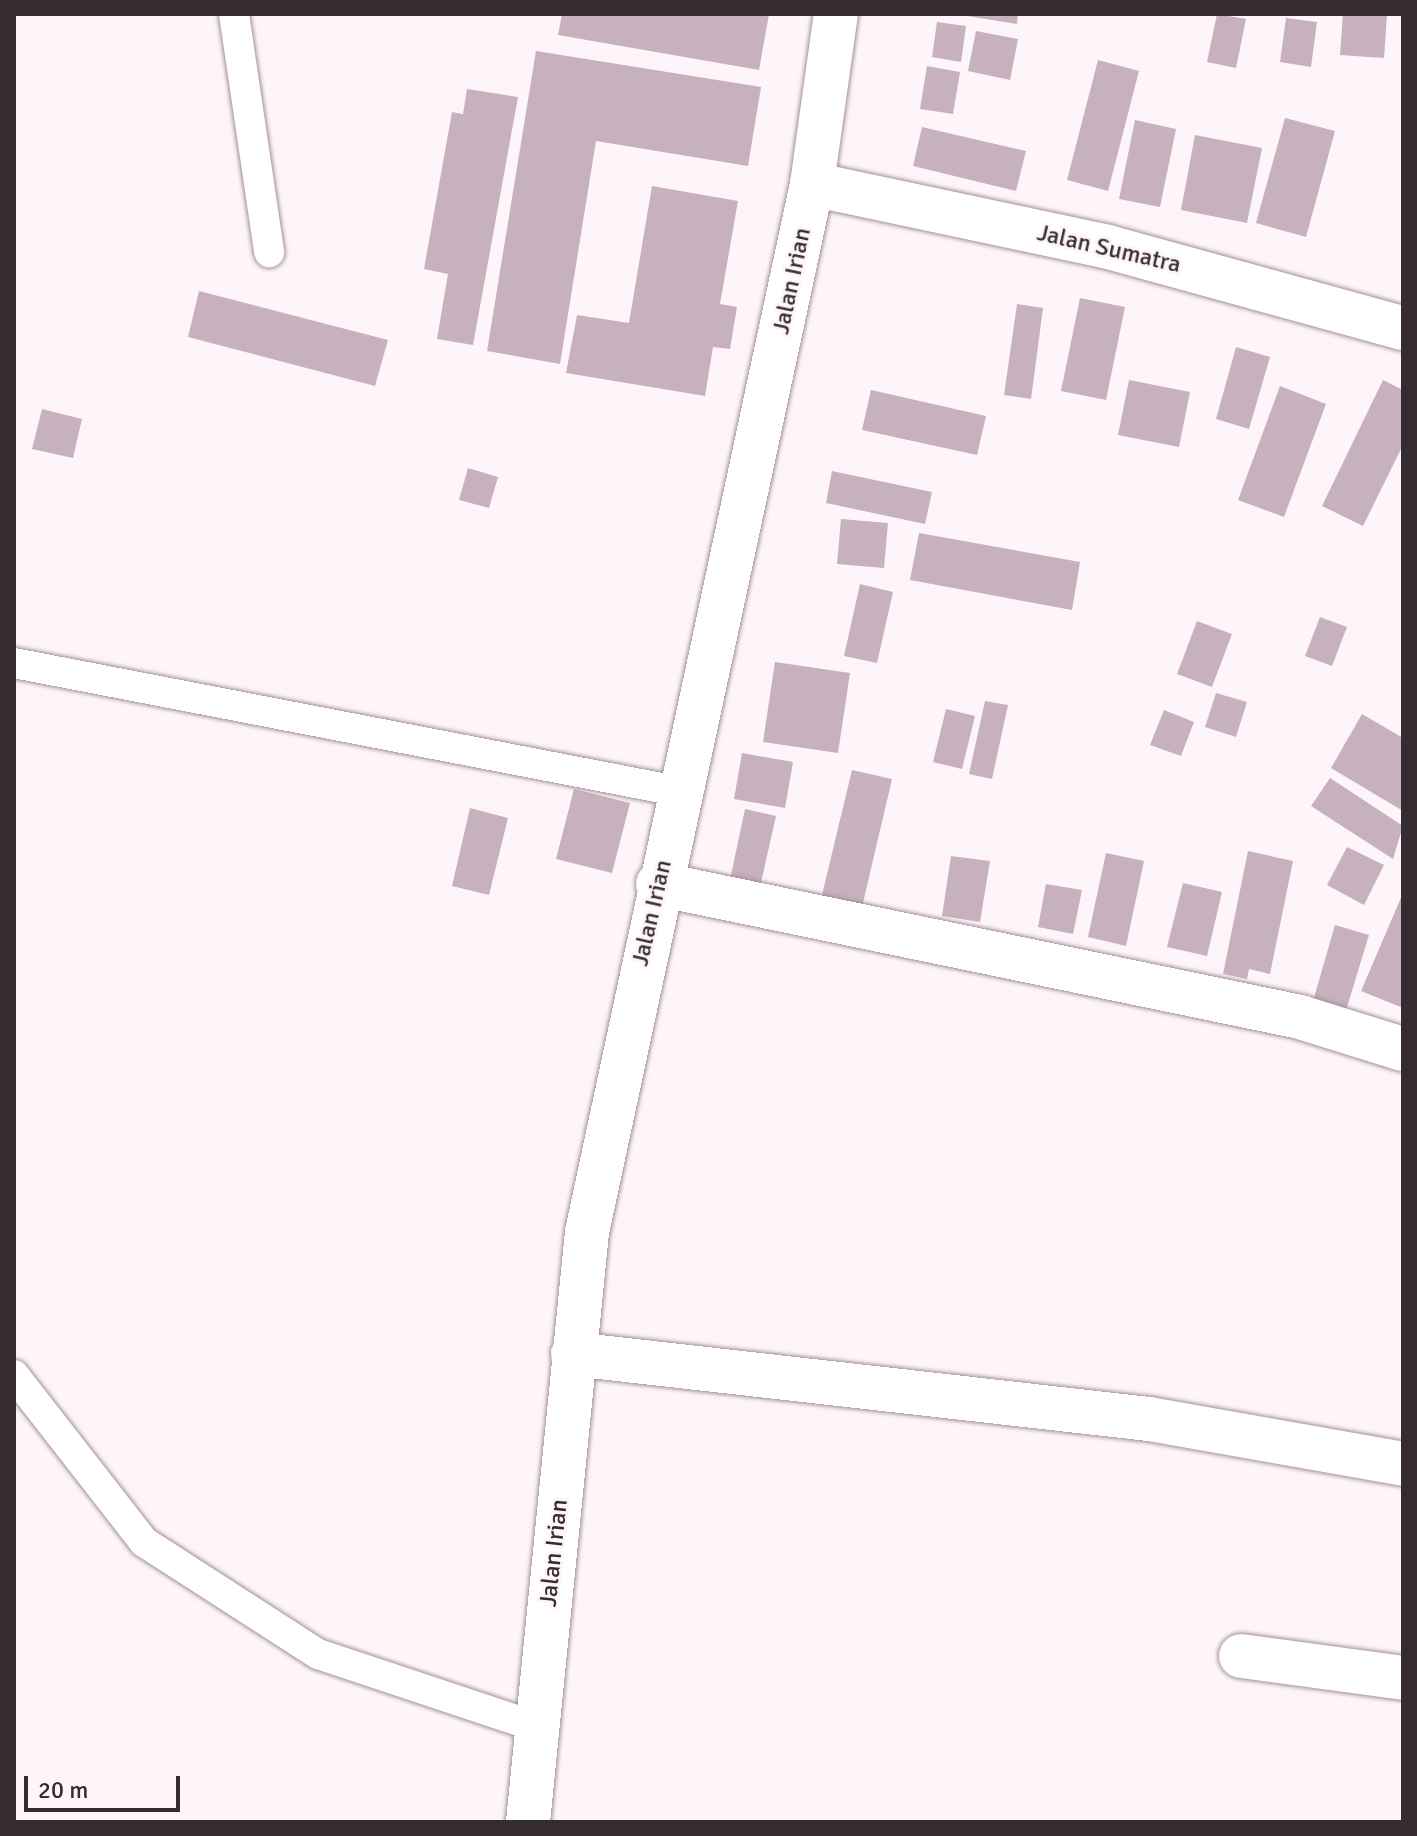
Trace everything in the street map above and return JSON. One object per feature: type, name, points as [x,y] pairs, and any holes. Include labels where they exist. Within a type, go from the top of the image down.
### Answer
[{"type":"street","name":"Jalan Irian","points":[[528,1822],[587,1232],[658,884],[682,792],[812,184],[836,14]]},
{"type":"street","name":"Jalan Sumatra","points":[[812,184],[1108,247],[1403,328]]},
{"type":"street","points":[[658,884],[1300,1017],[1403,1049]]},
{"type":"street","points":[[573,1354],[1149,1419],[1403,1464]]},
{"type":"street","points":[[1241,1656],[1403,1678]]},
{"type":"lane","points":[[234,14],[269,252]]},
{"type":"lane","points":[[14,663],[682,792]]},
{"type":"lane","points":[[14,1375],[144,1542],[318,1654],[537,1727]]},
{"type":"building","points":[[562,14],[769,14],[759,70],[558,35]]},
{"type":"building","points":[[955,14],[1018,14],[1017,24]]},
{"type":"building","points":[[1217,14],[1246,19],[1236,68],[1207,62]]},
{"type":"building","points":[[1343,14],[1387,14],[1384,58],[1340,55]]},
{"type":"building","points":[[1286,18],[1317,22],[1311,67],[1280,62]]},
{"type":"building","points":[[937,22],[966,26],[961,62],[932,57]]},
{"type":"building","points":[[976,31],[1018,39],[1010,80],[968,71]]},
{"type":"building","points":[[536,51],[761,87],[748,166],[596,141],[560,364],[487,351]]},
{"type":"building","points":[[1098,60],[1139,71],[1108,191],[1067,180]]},
{"type":"building","points":[[927,66],[960,72],[953,114],[920,109]]},
{"type":"building","points":[[467,89],[518,97],[473,345],[437,339],[448,274],[424,269],[452,112],[463,114]]},
{"type":"building","points":[[1285,118],[1335,131],[1306,237],[1256,223]]},
{"type":"building","points":[[1135,120],[1176,129],[1160,207],[1119,199]]},
{"type":"building","points":[[922,127],[1026,151],[1016,191],[913,166]]},
{"type":"building","points":[[1195,135],[1262,148],[1247,223],[1181,210]]},
{"type":"building","points":[[652,186],[738,201],[720,304],[737,307],[730,349],[713,347],[705,396],[566,373],[577,315],[629,323]]},
{"type":"building","points":[[199,291],[388,340],[375,386],[188,337]]},
{"type":"building","points":[[1080,298],[1125,307],[1106,400],[1061,391]]},
{"type":"building","points":[[1017,304],[1043,308],[1031,399],[1004,395]]},
{"type":"building","points":[[1236,347],[1270,357],[1249,429],[1216,419]]},
{"type":"building","points":[[1129,380],[1190,392],[1179,447],[1118,435]]},
{"type":"building","points":[[1383,380],[1403,390],[1403,445],[1363,526],[1322,506]]},
{"type":"building","points":[[1280,386],[1326,404],[1284,517],[1238,500]]},
{"type":"building","points":[[871,390],[986,416],[977,455],[862,430]]},
{"type":"building","points":[[42,409],[82,419],[73,458],[32,449]]},
{"type":"building","points":[[468,468],[498,477],[489,508],[459,500]]},
{"type":"building","points":[[832,471],[932,492],[925,524],[826,503]]},
{"type":"building","points":[[841,519],[888,523],[884,568],[837,564]]},
{"type":"building","points":[[919,533],[1080,562],[1072,610],[910,580]]},
{"type":"building","points":[[860,584],[893,592],[877,663],[844,656]]},
{"type":"building","points":[[1320,617],[1347,627],[1332,666],[1305,656]]},
{"type":"building","points":[[1197,621],[1232,634],[1212,687],[1177,674]]},
{"type":"building","points":[[775,662],[850,673],[838,753],[763,742]]},
{"type":"building","points":[[1216,693],[1247,702],[1236,737],[1205,727]]},
{"type":"building","points":[[985,701],[1008,705],[992,779],[969,774]]},
{"type":"building","points":[[946,709],[975,716],[962,769],[933,762]]},
{"type":"building","points":[[1164,710],[1194,722],[1181,756],[1150,745]]},
{"type":"building","points":[[1362,714],[1403,738],[1403,811],[1331,768]]},
{"type":"building","points":[[742,753],[793,762],[785,808],[734,799]]},
{"type":"building","points":[[852,770],[892,779],[862,907],[821,899]]},
{"type":"building","points":[[1330,778],[1403,826],[1393,859],[1311,806]]},
{"type":"building","points":[[574,789],[630,803],[612,873],[556,859]]},
{"type":"building","points":[[470,808],[508,818],[489,895],[452,886]]},
{"type":"building","points":[[745,809],[776,816],[760,887],[730,880]]},
{"type":"building","points":[[1347,847],[1384,865],[1364,905],[1327,885]]},
{"type":"building","points":[[1248,851],[1293,861],[1270,974],[1249,969],[1247,979],[1223,974]]},
{"type":"building","points":[[1106,853],[1144,861],[1126,946],[1088,937]]},
{"type":"building","points":[[951,856],[990,861],[980,922],[942,916]]},
{"type":"building","points":[[1183,883],[1222,892],[1207,956],[1167,947]]},
{"type":"building","points":[[1046,884],[1082,890],[1073,934],[1038,927]]},
{"type":"building","points":[[1403,893],[1403,1008],[1361,991]]},
{"type":"building","points":[[1335,925],[1369,935],[1344,1017],[1311,1008]]}]
